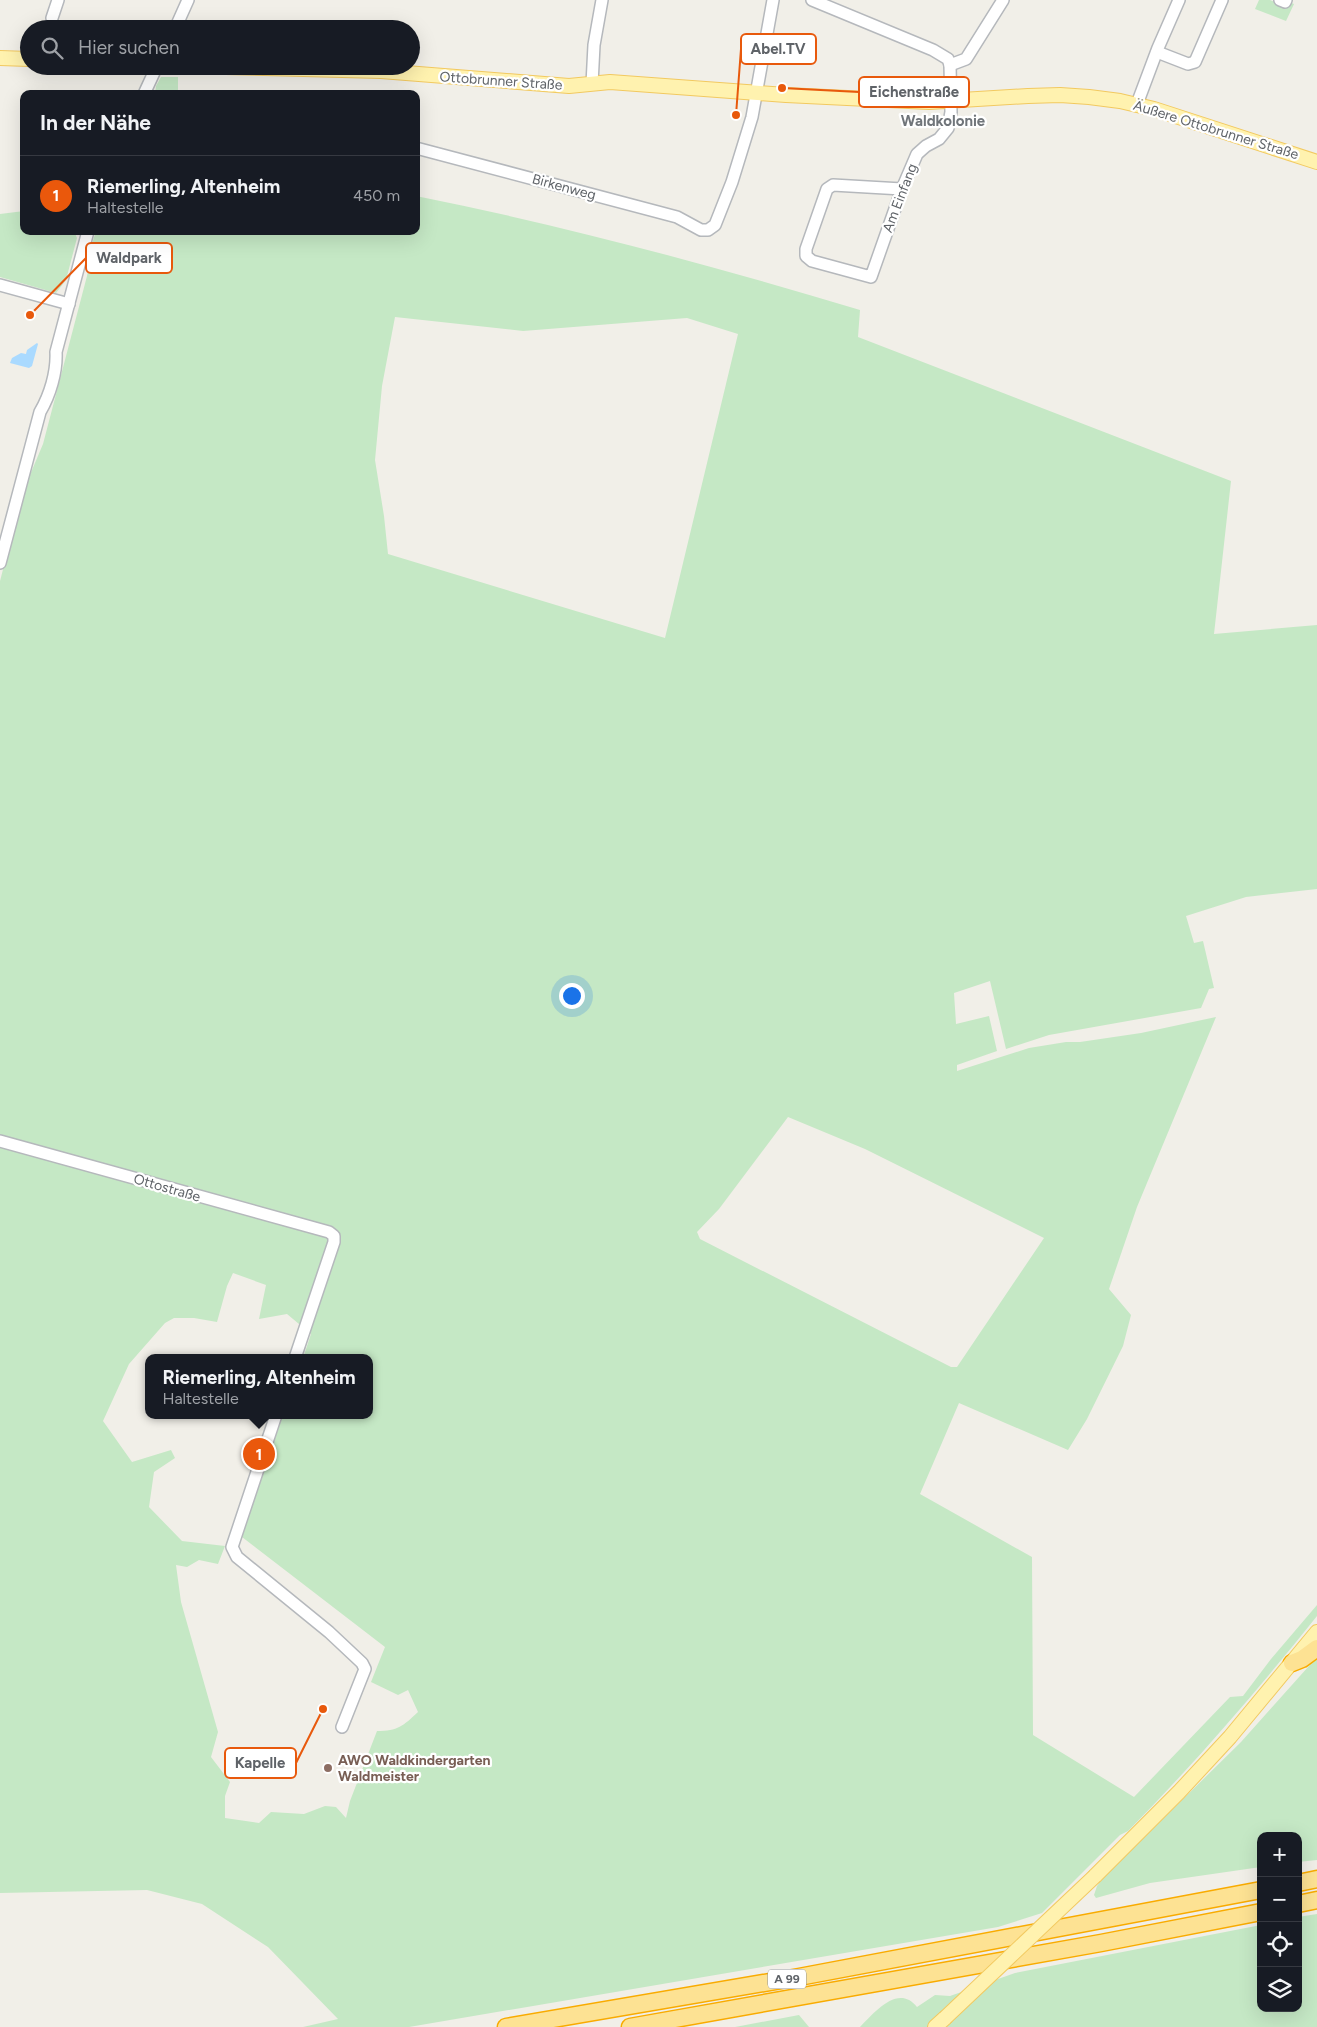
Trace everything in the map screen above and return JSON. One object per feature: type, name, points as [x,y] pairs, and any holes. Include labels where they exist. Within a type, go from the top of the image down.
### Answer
[{"type":"highway","points":[[1292,1663],[1302,1659],[1317,1648]]},
{"type":"highway","name":"A 99","points":[[506,2027],[799,1977],[1257,1891]]},
{"type":"highway","points":[[1302,1903],[1317,1900]]},
{"type":"highway","name":"A 99","points":[[630,2027],[1082,1947],[1257,1913]]},
{"type":"main road","points":[[0,58],[20,59]]},
{"type":"main road","name":"Ottobrunner Straße","points":[[420,74],[569,86],[610,82],[756,92]]},
{"type":"main road","name":"Äußere Ottobrunner Straße","points":[[756,92],[870,100],[951,102],[1060,95],[1137,104],[1215,127],[1317,162]]},
{"type":"main road","points":[[940,2023],[1096,1876],[1211,1758],[1317,1632]]},
{"type":"street","points":[[52,18],[58,0]]},
{"type":"street","points":[[179,20],[188,0]]},
{"type":"street","points":[[592,84],[594,45],[602,0]]},
{"type":"street","points":[[756,92],[773,0]]},
{"type":"street","points":[[812,0],[934,50],[948,59],[950,65],[966,59],[1003,0]]},
{"type":"street","points":[[1137,104],[1179,0]]},
{"type":"street","points":[[1157,52],[1192,64],[1197,59],[1220,0]]},
{"type":"street","points":[[1280,0],[1285,2],[1286,0]]},
{"type":"street","name":"Am Einfang","points":[[902,189],[833,185],[827,189],[806,249],[806,256],[812,261],[872,277],[902,189],[917,154],[926,146],[940,139],[948,128],[951,102],[950,65]]},
{"type":"street","points":[[146,90],[153,75]]},
{"type":"street","name":"Birkenweg","points":[[420,149],[677,217],[702,230],[708,230],[715,224],[732,182],[752,117],[756,92]]},
{"type":"street","points":[[0,563],[40,412],[39,400],[41,392],[50,362],[56,352],[87,235]]},
{"type":"street","points":[[0,285],[69,304]]},
{"type":"street","name":"Ottostraße","points":[[0,1142],[329,1232],[334,1236],[334,1242],[296,1354]]},
{"type":"street","points":[[275,1419],[232,1547],[237,1557],[329,1632],[362,1663],[365,1669],[342,1727]]},
{"type":"green space","points":[[1259,0],[1270,0],[1287,7],[1289,2],[1294,4],[1286,21],[1255,9]]},
{"type":"green space","points":[[161,77],[178,77],[178,90],[156,90]]},
{"type":"green space","points":[[420,197],[528,220],[640,248],[860,310],[858,337],[1231,481],[1214,634],[1317,625],[1317,889],[1246,897],[1186,916],[1194,943],[1203,941],[1214,988],[1209,989],[1201,1008],[1049,1035],[1006,1049],[990,981],[954,993],[956,1024],[989,1016],[997,1051],[957,1065],[957,1071],[1029,1048],[1141,1033],[1216,1017],[1137,1207],[1109,1289],[1131,1315],[1123,1346],[1087,1419],[1068,1450],[959,1403],[920,1494],[1032,1557],[1033,1735],[1134,1797],[1230,1697],[1243,1696],[1271,1659],[1317,1605],[1317,1616],[1272,1672],[1201,1753],[1128,1831],[1120,1835],[1042,1913],[998,1927],[409,2027],[303,2027],[338,2019],[268,1947],[202,1904],[147,1890],[0,1893],[0,581],[24,489],[43,444],[87,276],[95,235],[420,235]],"holes":[[[395,317],[523,331],[687,318],[738,334],[665,638],[388,554],[375,460],[382,386]],[[788,1117],[865,1149],[1044,1238],[957,1367],[951,1367],[700,1239],[697,1232],[719,1209]],[[233,1273],[266,1285],[259,1319],[287,1314],[311,1334],[304,1354],[373,1354],[373,1419],[282,1419],[242,1537],[385,1647],[371,1682],[398,1695],[408,1690],[418,1712],[400,1727],[377,1731],[350,1801],[346,1818],[336,1807],[325,1806],[304,1814],[271,1812],[259,1823],[225,1818],[225,1796],[230,1782],[211,1757],[218,1732],[181,1602],[176,1565],[187,1567],[199,1560],[218,1564],[225,1546],[182,1541],[149,1507],[154,1472],[175,1458],[171,1450],[132,1462],[103,1421],[129,1364],[165,1323],[174,1318],[194,1318],[217,1322],[227,1286]]]},
{"type":"green space","points":[[20,212],[20,235],[76,235],[77,238],[66,280],[56,293],[0,277],[0,214]]},
{"type":"green space","points":[[1317,1657],[1317,1860],[1302,1862],[1302,1832],[1257,1832],[1257,1868],[1150,1883],[1096,1898],[1094,1895],[1097,1886],[1104,1877],[1241,1742]]},
{"type":"green space","points":[[1317,1914],[1317,2027],[860,2027],[879,2008],[894,1999],[910,2000],[917,2007],[935,1995],[950,1996],[1015,1973],[1257,1926],[1257,2012],[1302,2012],[1302,1916]]},
{"type":"green space","points":[[799,2015],[809,2027],[735,2027]]},
{"type":"water","points":[[37,343],[32,366],[29,368],[10,363],[12,358],[21,353],[26,354],[27,350]]},
{"type":"place","name":"Eichenstraße","points":[[782,88]]},
{"type":"place","name":"Abel.TV","points":[[736,115]]},
{"type":"place","name":"Waldpark","points":[[30,315]]},
{"type":"place","name":"Riemerling, Altenheim","points":[[259,1454]]},
{"type":"place","name":"Kapelle","points":[[323,1709]]},
{"type":"place","name":"AWO Waldkindergarten Waldmeister","points":[[328,1768]]},
{"type":"district","name":"Waldkolonie","points":[[943,121]]}]
